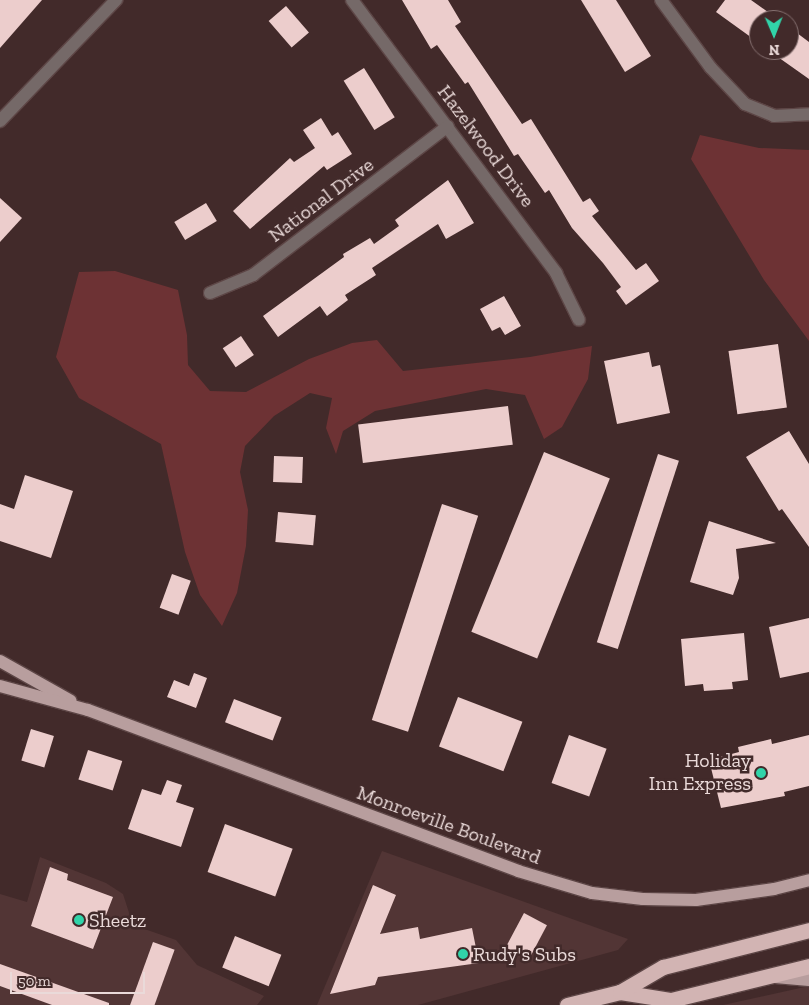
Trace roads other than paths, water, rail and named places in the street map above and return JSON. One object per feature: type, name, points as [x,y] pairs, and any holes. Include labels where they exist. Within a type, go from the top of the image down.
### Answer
[{"type":"highway","points":[[567,1005],[620,992],[663,967],[809,930]]},
{"type":"highway","points":[[620,992],[671,1000],[809,966]]},
{"type":"main road","name":"Monroeville Boulevard","points":[[0,661],[88,710]]},
{"type":"main road","name":"Monroeville Boulevard","points":[[0,686],[88,710],[518,871],[592,893],[643,900],[696,900],[748,894],[809,880]]},
{"type":"main road","points":[[767,977],[809,980]]},
{"type":"street","points":[[2,116],[116,0]]},
{"type":"street","name":"Hazelwood Drive","points":[[352,0],[556,273],[579,320]]},
{"type":"street","points":[[661,0],[711,68],[745,104],[774,116],[809,114]]},
{"type":"street","name":"National Drive","points":[[210,293],[253,275],[448,126]]},
{"type":"place","name":"Holiday Inn Express","points":[[761,773]]},
{"type":"place","name":"Sheetz","points":[[79,920]]},
{"type":"place","name":"Rudy's Subs","points":[[463,954]]}]
